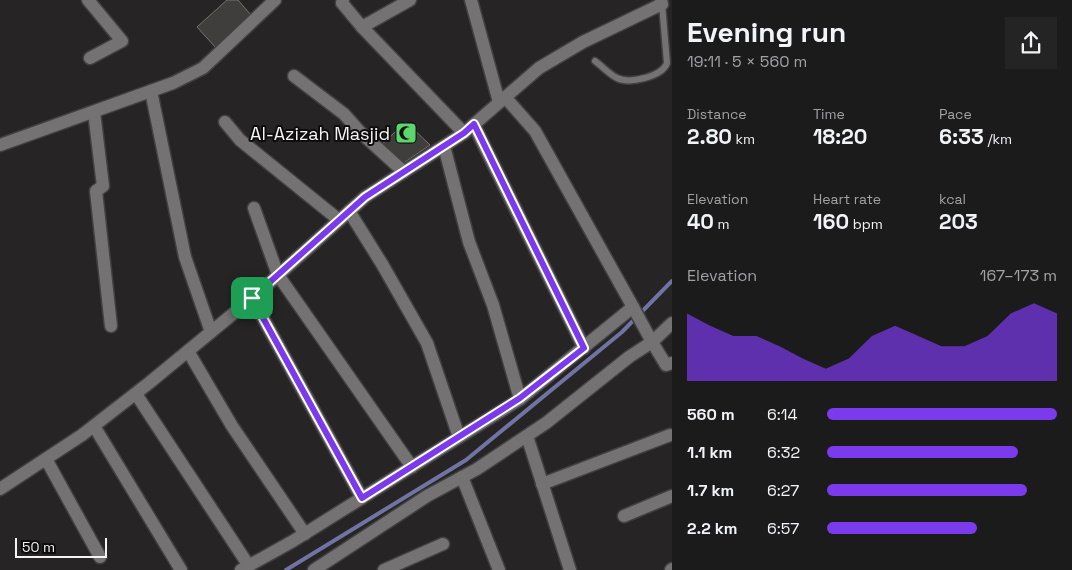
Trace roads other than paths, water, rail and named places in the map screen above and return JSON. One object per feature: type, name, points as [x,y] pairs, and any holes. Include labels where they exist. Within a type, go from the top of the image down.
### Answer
[{"type":"street","points":[[88,0],[122,41],[90,58]]},
{"type":"street","points":[[0,145],[173,83],[203,68],[275,0]]},
{"type":"street","points":[[343,0],[342,2],[362,27],[469,129],[584,348]]},
{"type":"street","points":[[362,27],[410,0]]},
{"type":"street","points":[[471,0],[502,100],[535,131],[649,337],[666,365],[672,363]]},
{"type":"street","points":[[0,489],[94,426],[136,394],[252,298],[365,197],[469,129],[538,68],[583,42],[661,2]]},
{"type":"street","points":[[294,76],[344,114],[360,132],[404,172]]},
{"type":"street","points":[[151,91],[185,257],[211,332]]},
{"type":"street","points":[[94,112],[103,186],[96,191],[111,326]]},
{"type":"street","points":[[225,122],[240,140],[344,216],[382,264],[427,343],[460,438]]},
{"type":"street","points":[[444,146],[469,242],[493,305],[520,398]]},
{"type":"street","points":[[254,208],[278,275],[412,467]]},
{"type":"street","points":[[252,298],[362,498]]},
{"type":"street","points":[[136,394],[245,568],[305,534],[460,438],[520,398],[634,310]]},
{"type":"street","points":[[314,570],[333,565],[419,502],[478,469],[546,423],[629,357],[649,337],[672,323]]},
{"type":"street","points":[[188,351],[232,426],[305,534]]},
{"type":"street","points":[[94,426],[181,570]]},
{"type":"street","points":[[542,484],[670,435]]},
{"type":"street","points":[[527,436],[570,570]]},
{"type":"street","points":[[46,459],[100,557]]},
{"type":"street","points":[[462,477],[499,570]]},
{"type":"street","points":[[624,516],[672,496]]},
{"type":"street","points":[[384,570],[443,544]]},
{"type":"lane","points":[[595,61],[622,80],[645,78],[660,73],[665,69],[667,63],[661,2]]},
{"type":"waterway","points":[[286,570],[466,460],[622,332],[672,281]]},
{"type":"place","name":"Al-Azizah Masjid","points":[[406,133]]}]
